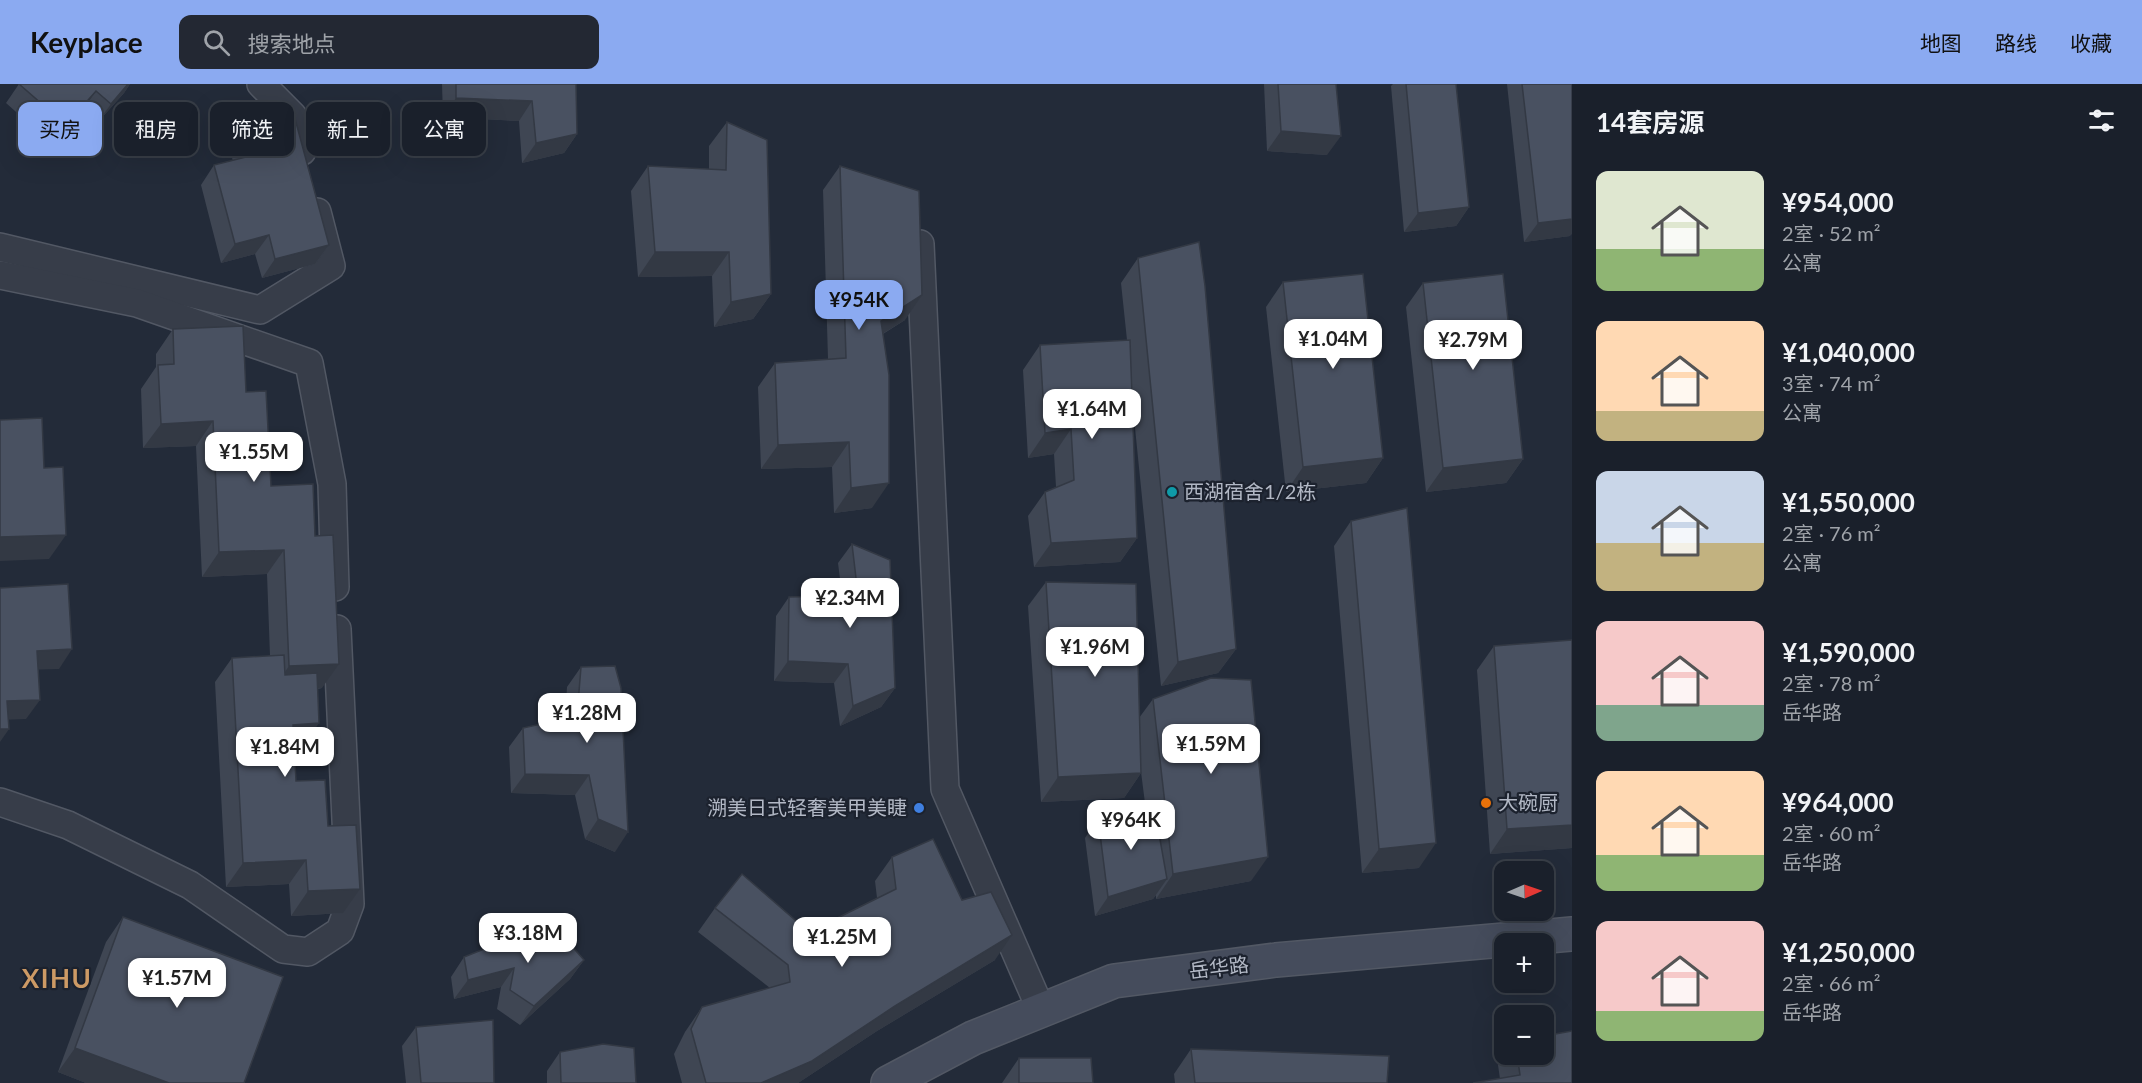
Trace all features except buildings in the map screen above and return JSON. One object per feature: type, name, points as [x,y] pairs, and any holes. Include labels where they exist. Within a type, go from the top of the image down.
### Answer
[{"type":"street","points":[[0,248],[260,310],[331,266],[293,116],[261,84]]},
{"type":"street","points":[[919,219],[945,789],[1041,1010]]},
{"type":"street","points":[[0,274],[137,303],[309,363],[332,484],[350,904],[340,932],[308,952],[283,949],[190,885],[68,825],[0,801]]},
{"type":"street","name":"岳华路","points":[[888,1083],[973,1038],[1114,981],[1276,960],[1572,934]]},
{"type":"place","name":"西湖宿舍1/2栋","points":[[1172,492]]},
{"type":"place","name":"大碗厨","points":[[1486,803]]},
{"type":"place","name":"溯美日式轻奢美甲美睫","points":[[919,808]]},
{"type":"district","name":"XIHU","points":[[57,979]]}]
